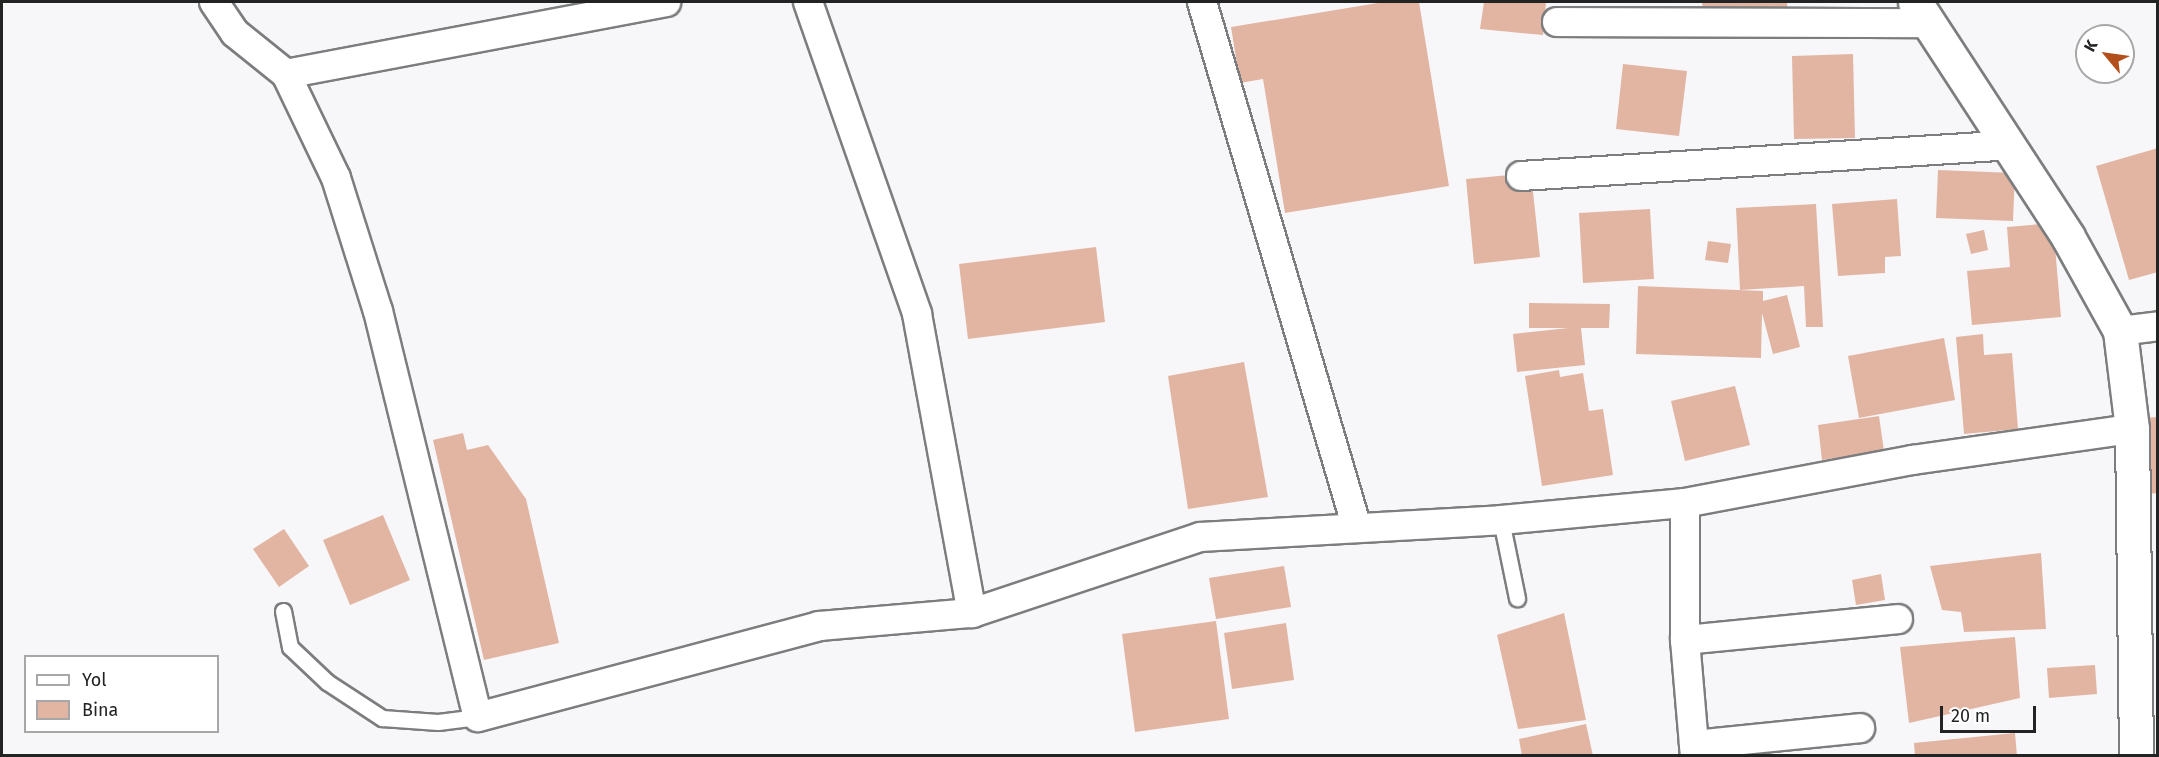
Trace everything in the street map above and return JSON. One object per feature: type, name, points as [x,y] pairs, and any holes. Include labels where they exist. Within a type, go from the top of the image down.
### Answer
[{"type":"street","points":[[214,2],[235,33],[286,74],[336,178],[378,311],[478,717],[819,626],[972,613],[1200,537],[1501,520],[1685,503],[1913,460],[2132,429]]},
{"type":"street","points":[[286,74],[666,2]]},
{"type":"street","points":[[808,2],[917,314],[972,613]]},
{"type":"street","points":[[1202,2],[1357,528]]},
{"type":"street","points":[[1557,22],[1922,13],[2068,237],[2120,331],[2132,429],[2136,756]]},
{"type":"street","points":[[1521,176],[2009,145]]},
{"type":"street","points":[[2120,331],[2157,326]]},
{"type":"street","points":[[1685,503],[1685,640],[1694,750],[1860,728]]},
{"type":"street","points":[[1685,640],[1898,619]]},
{"type":"lane","points":[[1501,520],[1517,598]]},
{"type":"lane","points":[[283,611],[290,647],[327,682],[382,718],[438,722],[478,717]]},
{"type":"building","points":[[1384,2],[1419,2],[1449,186],[1285,213],[1263,79],[1240,83],[1231,27]]},
{"type":"building","points":[[1484,2],[1546,2],[1543,35],[1480,29]]},
{"type":"building","points":[[1702,2],[1787,2],[1788,17],[1704,23]]},
{"type":"building","points":[[1853,54],[1855,138],[1794,139],[1792,56]]},
{"type":"building","points":[[1623,64],[1687,71],[1679,136],[1616,129]]},
{"type":"building","points":[[2158,148],[2158,272],[2129,280],[2096,166]]},
{"type":"building","points":[[1938,170],[2015,173],[2013,221],[1936,218]]},
{"type":"building","points":[[1531,173],[1540,257],[1474,264],[1466,179]]},
{"type":"building","points":[[1897,199],[1901,256],[1885,257],[1885,273],[1838,276],[1832,204]]},
{"type":"building","points":[[1816,204],[1823,327],[1806,327],[1804,286],[1740,290],[1736,208]]},
{"type":"building","points":[[1650,209],[1654,279],[1583,283],[1579,213]]},
{"type":"building","points":[[2053,223],[2061,317],[1972,325],[1967,271],[2010,267],[2007,227]]},
{"type":"building","points":[[1984,230],[1988,250],[1971,254],[1966,234]]},
{"type":"building","points":[[1708,241],[1731,244],[1728,263],[1705,260]]},
{"type":"building","points":[[1096,247],[1105,322],[968,339],[959,264]]},
{"type":"building","points":[[1638,286],[1763,291],[1763,301],[1787,295],[1800,347],[1773,354],[1762,313],[1761,358],[1636,354]]},
{"type":"building","points":[[1529,303],[1610,304],[1609,328],[1581,328],[1585,365],[1517,372],[1513,334],[1568,328],[1529,328]]},
{"type":"building","points":[[1983,334],[1984,355],[2012,353],[2018,429],[1964,434],[1956,337]]},
{"type":"building","points":[[1944,338],[1955,400],[1859,418],[1848,356]]},
{"type":"building","points":[[1244,362],[1268,497],[1188,509],[1168,376]]},
{"type":"building","points":[[1559,370],[1560,377],[1583,373],[1589,411],[1603,409],[1613,475],[1542,486],[1525,376]]},
{"type":"building","points":[[1735,386],[1750,445],[1685,461],[1671,401]]},
{"type":"building","points":[[1879,416],[1884,451],[1822,460],[1818,425]]},
{"type":"building","points":[[2158,417],[2158,493],[2148,494],[2142,418]]},
{"type":"building","points":[[463,433],[467,450],[488,445],[526,499],[559,643],[484,660],[433,440]]},
{"type":"building","points":[[383,515],[410,580],[350,605],[323,540]]},
{"type":"building","points":[[284,529],[309,566],[279,587],[253,549]]},
{"type":"building","points":[[2041,553],[2046,629],[1964,632],[1961,612],[1942,610],[1930,566]]},
{"type":"building","points":[[1284,566],[1291,607],[1216,619],[1209,578]]},
{"type":"building","points":[[1881,574],[1885,600],[1856,605],[1852,580]]},
{"type":"building","points":[[1564,613],[1586,720],[1518,729],[1497,635]]},
{"type":"building","points":[[1216,621],[1229,719],[1135,732],[1122,634]]},
{"type":"building","points":[[1286,623],[1294,680],[1232,689],[1224,633]]},
{"type":"building","points":[[2015,637],[2020,698],[1909,723],[1900,647]]},
{"type":"building","points":[[2095,665],[2097,694],[2049,698],[2047,668]]},
{"type":"building","points":[[1586,724],[1593,756],[1522,756],[1519,739]]},
{"type":"building","points":[[2015,733],[2017,756],[1915,756],[1914,743]]}]
